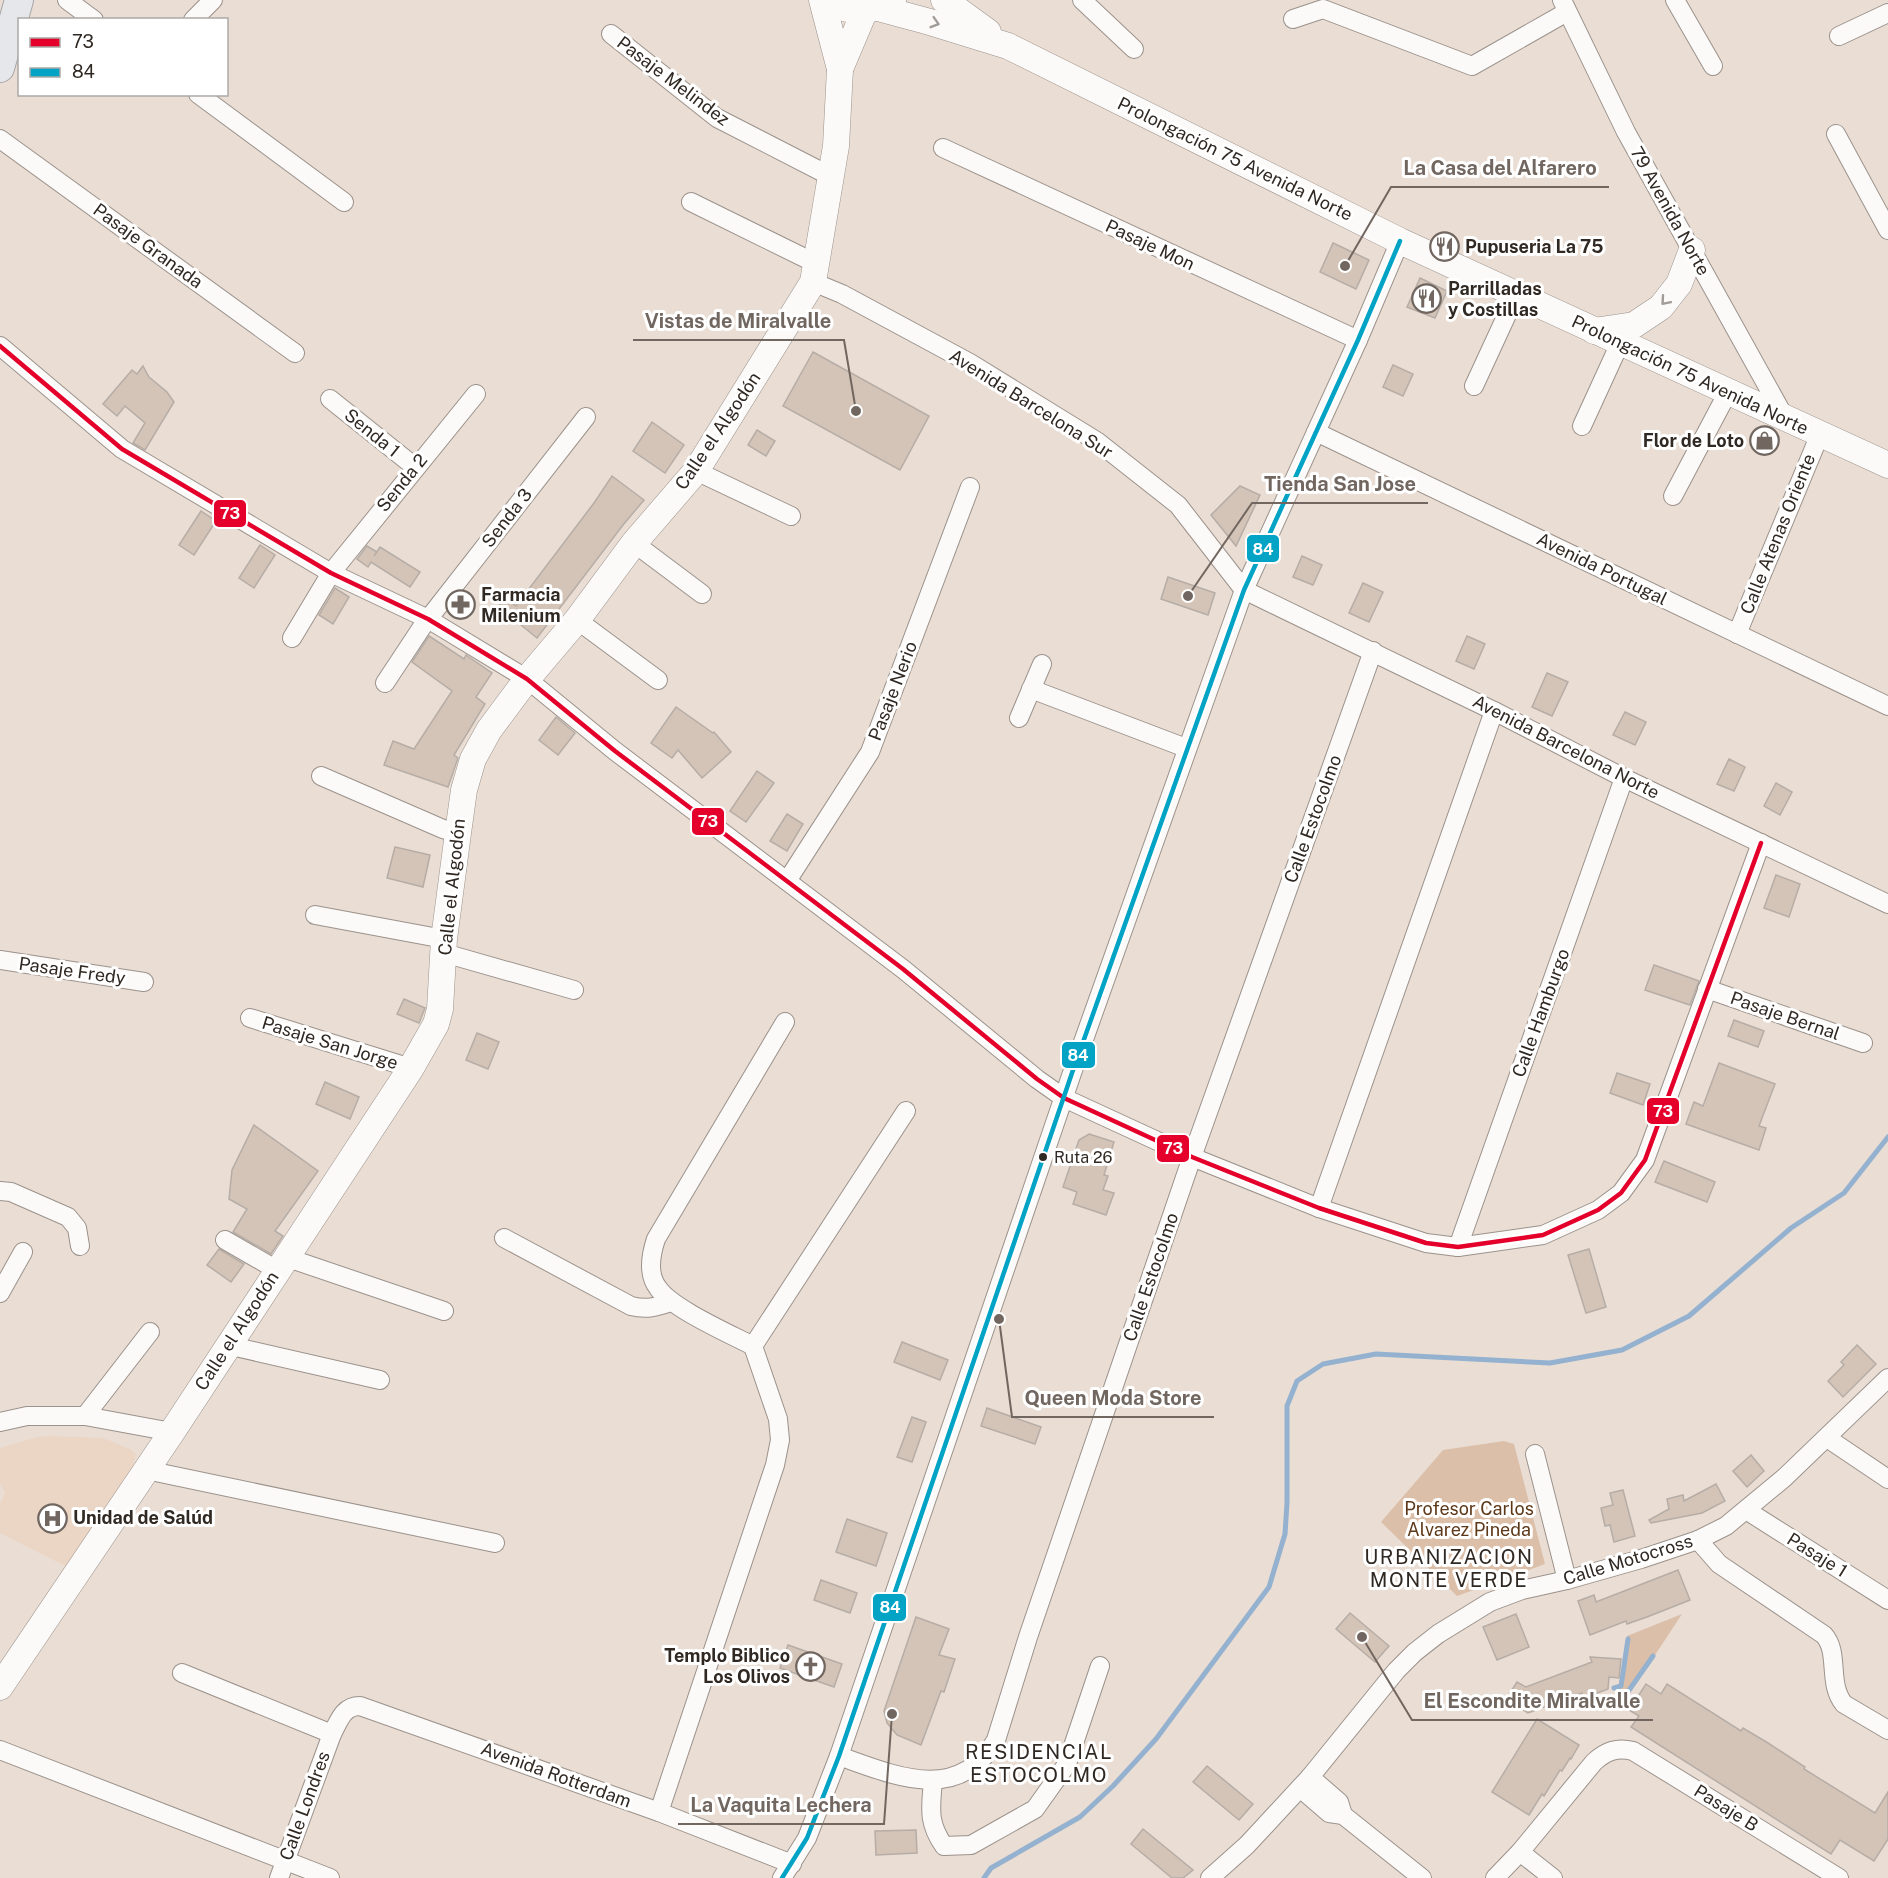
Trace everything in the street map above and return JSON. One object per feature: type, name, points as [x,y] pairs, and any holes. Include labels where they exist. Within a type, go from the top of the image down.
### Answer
[{"type":"main road","points":[[0,68],[19,0]]},
{"type":"street","points":[[195,18],[213,0]]},
{"type":"street","name":"Calle el Algodón","points":[[0,1687],[172,1432],[411,1068],[436,1024],[440,1009],[444,946],[464,790],[473,759],[489,730],[527,679],[577,620],[634,543],[696,471],[815,273],[836,146],[840,69],[822,0]]},
{"type":"street","name":"Prolongación 75 Avenida Norte","points":[[828,0],[846,9],[879,6],[1008,46],[1400,241],[1888,465]]},
{"type":"street","name":"Prolongación 75 Avenida Norte","points":[[944,0],[1008,46]]},
{"type":"street","points":[[1082,0],[1134,49]]},
{"type":"street","points":[[78,3],[92,18]]},
{"type":"street","points":[[1684,3],[1713,66]]},
{"type":"street","name":"Calle el Algodón","points":[[840,69],[879,6]]},
{"type":"street","points":[[1293,19],[1323,9],[1472,66],[1564,6]]},
{"type":"street","name":"79 Avenida Norte","points":[[1564,6],[1626,132],[1785,418]]},
{"type":"street","points":[[1839,36],[1888,13]]},
{"type":"street","name":"Pasaje Melindez","points":[[611,33],[717,118],[832,177]]},
{"type":"street","points":[[201,96],[344,202]]},
{"type":"street","points":[[1836,134],[1888,230]]},
{"type":"street","name":"Pasaje Granada","points":[[0,140],[295,353]]},
{"type":"street","name":"Pasaje Mon","points":[[943,148],[1358,340]]},
{"type":"street","name":"Avenida Barcelona Sur","points":[[691,202],[815,273],[842,294],[970,363],[1098,442],[1178,505],[1244,590]]},
{"type":"street","points":[[787,1871],[807,1838],[839,1756],[1064,1098],[1186,748],[1244,590],[1358,340],[1400,241]]},
{"type":"street","points":[[1594,331],[1634,325],[1661,307],[1679,284],[1692,250]]},
{"type":"street","points":[[1474,386],[1516,295]]},
{"type":"street","points":[[1581,426],[1620,343]]},
{"type":"street","points":[[0,346],[122,449],[331,573],[428,619],[527,679],[615,751],[903,969],[1037,1079],[1064,1098],[1192,1157],[1319,1208],[1426,1243],[1458,1247],[1543,1235],[1598,1210],[1622,1193],[1646,1160],[1761,843]]},
{"type":"street","points":[[1673,496],[1728,392]]},
{"type":"street","name":"Senda 2","points":[[292,638],[331,573],[476,394]]},
{"type":"street","name":"Senda 1","points":[[330,399],[415,467]]},
{"type":"street","name":"Senda 3","points":[[384,683],[428,619],[586,417]]},
{"type":"street","name":"Avenida Portugal","points":[[1316,432],[1888,706]]},
{"type":"street","name":"Calle Atenas Oriente","points":[[1737,634],[1820,434]]},
{"type":"street","points":[[696,471],[791,516]]},
{"type":"street","name":"Pasaje Nerio","points":[[787,880],[870,752],[970,486]]},
{"type":"street","points":[[634,543],[702,594]]},
{"type":"street","name":"Avenida Barcelona Norte","points":[[1244,590],[1494,711],[1624,778],[1888,904]]},
{"type":"street","points":[[577,620],[658,681]]},
{"type":"street","name":"Calle Estocolmo","points":[[839,1756],[901,1777],[933,1780],[952,1776],[972,1766],[990,1751],[1000,1731],[1028,1637],[1192,1157],[1372,651]]},
{"type":"street","points":[[1020,718],[1042,664]]},
{"type":"street","points":[[1031,689],[1186,748]]},
{"type":"street","points":[[1319,1208],[1494,711]]},
{"type":"street","points":[[321,776],[443,830],[458,833]]},
{"type":"street","name":"Calle Hamburgo","points":[[1458,1247],[1624,778]]},
{"type":"street","points":[[315,915],[444,946],[574,990]]},
{"type":"street","name":"Pasaje Fredy","points":[[0,960],[144,982]]},
{"type":"street","name":"Pasaje Bernal","points":[[1707,988],[1863,1043]]},
{"type":"street","name":"Pasaje San Jorge","points":[[250,1018],[411,1068]]},
{"type":"street","points":[[659,1812],[775,1465],[780,1440],[778,1419],[753,1346],[671,1302],[657,1287],[651,1271],[651,1255],[656,1239],[785,1022]]},
{"type":"street","points":[[753,1346],[906,1111]]},
{"type":"street","points":[[0,1191],[11,1192],[68,1217],[76,1228],[80,1246]]},
{"type":"street","points":[[504,1238],[631,1306],[642,1309],[652,1308],[671,1302]]},
{"type":"street","points":[[225,1240],[281,1264],[444,1311]]},
{"type":"street","points":[[0,1293],[23,1252]]},
{"type":"street","points":[[85,1416],[150,1332]]},
{"type":"street","points":[[227,1345],[380,1380]]},
{"type":"street","name":"Calle Motocross","points":[[1210,1878],[1247,1845],[1305,1782],[1396,1671],[1415,1652],[1469,1613],[1490,1602],[1522,1590],[1641,1559],[1698,1540],[1726,1526],[1827,1438],[1888,1378]]},
{"type":"street","points":[[0,1422],[27,1416],[85,1416],[172,1432]]},
{"type":"street","points":[[1827,1438],[1888,1479]]},
{"type":"street","points":[[1535,1454],[1567,1580]]},
{"type":"street","points":[[146,1470],[495,1543]]},
{"type":"street","name":"Pasaje 1","points":[[1746,1510],[1888,1600]]},
{"type":"street","points":[[1698,1540],[1719,1564],[1824,1635],[1830,1644],[1833,1679],[1840,1699],[1850,1708],[1888,1730]]},
{"type":"street","points":[[933,1780],[930,1814],[934,1832],[945,1845],[971,1845],[1035,1809],[1067,1764],[1100,1666]]},
{"type":"street","points":[[182,1673],[332,1734]]},
{"type":"street","name":"Avenida Rotterdam","points":[[332,1734],[343,1712],[351,1706],[360,1706],[659,1812],[787,1871]]},
{"type":"street","name":"Calle Londres","points":[[279,1878],[332,1734]]},
{"type":"street","name":"Pasaje B","points":[[1520,1852],[1594,1762],[1602,1755],[1622,1748],[1633,1750],[1839,1878]]},
{"type":"street","points":[[0,1750],[330,1878]]},
{"type":"street","points":[[1305,1782],[1329,1813],[1343,1815],[1422,1878]]},
{"type":"street","points":[[1495,1878],[1520,1852],[1553,1878]]},
{"type":"shaded area","name":"Unidad de Salúd","points":[[37,1437],[103,1438],[130,1449],[136,1454],[133,1468],[73,1570],[0,1533],[0,1503],[5,1493],[0,1484],[0,1448]]},
{"type":"green space","name":"Profesor Carlos Alvarez Pineda","points":[[1504,1441],[1514,1444],[1545,1564],[1457,1596],[1381,1522],[1443,1450]]},
{"type":"green space","points":[[1682,1614],[1622,1705],[1613,1687],[1620,1684],[1627,1636]]},
{"type":"building","points":[[1333,243],[1369,260],[1356,289],[1320,272]]},
{"type":"building","name":"Parrilladas y Costillas","points":[[1420,278],[1447,291],[1435,318],[1407,307]]},
{"type":"building","points":[[813,352],[929,416],[900,470],[783,406]]},
{"type":"building","points":[[1393,365],[1413,374],[1403,396],[1383,387]]},
{"type":"building","points":[[143,366],[149,377],[167,392],[174,402],[145,450],[133,443],[145,423],[125,406],[117,416],[103,404],[132,370],[137,374]]},
{"type":"building","points":[[652,422],[684,445],[665,473],[633,451]]},
{"type":"building","points":[[757,430],[775,441],[766,456],[748,445]]},
{"type":"building","points":[[612,476],[644,500],[537,638],[515,620],[512,624],[497,608],[505,597],[516,606]]},
{"type":"building","points":[[1240,486],[1260,495],[1236,546],[1211,515]]},
{"type":"building","points":[[201,511],[216,521],[194,555],[179,545]]},
{"type":"building","points":[[260,545],[275,555],[254,588],[239,578]]},
{"type":"building","points":[[367,546],[377,552],[380,547],[420,572],[410,587],[371,562],[368,567],[357,559]]},
{"type":"building","points":[[1302,556],[1322,565],[1313,585],[1293,577]]},
{"type":"building","points":[[1168,577],[1215,593],[1208,615],[1161,599]]},
{"type":"building","points":[[1363,583],[1383,592],[1369,622],[1349,613]]},
{"type":"building","points":[[335,588],[349,597],[333,624],[319,615]]},
{"type":"building","points":[[462,594],[472,600],[463,614],[452,607]]},
{"type":"building","points":[[429,636],[464,659],[466,655],[492,673],[476,697],[485,704],[454,755],[458,758],[448,787],[384,765],[393,741],[414,749],[452,691],[412,662]]},
{"type":"building","points":[[1467,636],[1485,644],[1474,669],[1456,661]]},
{"type":"building","points":[[1547,673],[1568,682],[1552,716],[1532,707]]},
{"type":"building","points":[[676,707],[714,732],[731,752],[702,778],[678,750],[672,758],[651,743]]},
{"type":"building","points":[[1625,712],[1646,722],[1635,745],[1613,735]]},
{"type":"building","points":[[556,717],[575,733],[558,755],[539,740]]},
{"type":"building","points":[[1729,759],[1745,767],[1734,791],[1717,784]]},
{"type":"building","points":[[757,771],[774,783],[746,822],[730,811]]},
{"type":"building","points":[[1776,783],[1792,792],[1780,815],[1764,806]]},
{"type":"building","points":[[787,814],[803,824],[787,851],[770,841]]},
{"type":"building","points":[[395,847],[430,855],[423,887],[387,878]]},
{"type":"building","points":[[1776,875],[1800,884],[1789,917],[1764,908]]},
{"type":"building","points":[[1654,965],[1699,981],[1690,1005],[1645,990]]},
{"type":"building","points":[[404,999],[425,1008],[419,1023],[397,1014]]},
{"type":"building","points":[[1734,1020],[1764,1031],[1758,1047],[1728,1036]]},
{"type":"building","points":[[477,1033],[499,1042],[488,1069],[466,1060]]},
{"type":"building","points":[[1719,1063],[1775,1084],[1759,1126],[1766,1128],[1759,1150],[1686,1124],[1694,1102],[1703,1106]]},
{"type":"building","points":[[1617,1073],[1650,1084],[1643,1105],[1610,1093]]},
{"type":"building","points":[[325,1082],[359,1097],[350,1119],[316,1104]]},
{"type":"building","points":[[254,1125],[318,1171],[275,1231],[283,1236],[271,1254],[233,1232],[247,1209],[229,1199],[232,1170]]},
{"type":"building","points":[[1089,1134],[1114,1142],[1104,1175],[1108,1176],[1103,1190],[1114,1193],[1106,1215],[1073,1204],[1077,1192],[1063,1187],[1079,1140]]},
{"type":"building","points":[[1664,1161],[1715,1182],[1707,1202],[1655,1182]]},
{"type":"building","points":[[219,1249],[244,1264],[231,1282],[207,1265]]},
{"type":"building","points":[[1589,1249],[1606,1307],[1586,1313],[1568,1255]]},
{"type":"building","points":[[902,1342],[948,1360],[940,1380],[894,1362]]},
{"type":"building","points":[[1857,1345],[1876,1364],[1843,1397],[1828,1381],[1844,1365],[1841,1362]]},
{"type":"building","points":[[987,1408],[1041,1427],[1035,1444],[981,1426]]},
{"type":"building","points":[[912,1417],[926,1422],[912,1462],[897,1457]]},
{"type":"building","points":[[1751,1455],[1764,1471],[1747,1487],[1733,1471]]},
{"type":"building","points":[[1716,1484],[1725,1501],[1702,1513],[1651,1523],[1649,1520],[1669,1509],[1667,1499],[1683,1495],[1684,1501]]},
{"type":"building","points":[[1623,1490],[1635,1536],[1614,1542],[1610,1525],[1605,1526],[1601,1508],[1613,1505],[1610,1493]]},
{"type":"building","points":[[847,1519],[887,1533],[876,1566],[836,1552]]},
{"type":"building","points":[[1678,1570],[1690,1600],[1627,1624],[1626,1621],[1590,1635],[1578,1601],[1594,1595],[1596,1602]]},
{"type":"building","points":[[821,1580],[857,1593],[850,1613],[814,1600]]},
{"type":"building","points":[[1350,1613],[1389,1646],[1375,1662],[1336,1629]]},
{"type":"building","points":[[1516,1614],[1529,1647],[1497,1660],[1483,1627]]},
{"type":"building","points":[[916,1617],[949,1629],[939,1655],[955,1659],[944,1692],[941,1691],[921,1745],[897,1735],[887,1723],[884,1711]]},
{"type":"building","name":"Templo Biblico Los Olivos","points":[[788,1645],[842,1664],[834,1687],[780,1668]]},
{"type":"building","points":[[1590,1657],[1621,1659],[1619,1678],[1609,1677],[1608,1689],[1584,1698],[1582,1693],[1528,1713],[1506,1699],[1517,1682],[1526,1687],[1592,1662]]},
{"type":"building","points":[[1646,1684],[1661,1694],[1667,1684],[1741,1731],[1743,1728],[1768,1743],[1805,1767],[1804,1769],[1875,1813],[1888,1792],[1888,1839],[1874,1861],[1840,1840],[1831,1854],[1631,1727],[1639,1716],[1629,1710]]},
{"type":"building","points":[[1537,1719],[1579,1745],[1529,1815],[1492,1792]]},
{"type":"building","points":[[1207,1766],[1253,1804],[1239,1820],[1193,1782]]},
{"type":"building","points":[[1143,1829],[1193,1870],[1183,1878],[1172,1878],[1131,1844]]},
{"type":"building","points":[[916,1830],[917,1853],[876,1855],[875,1831]]},
{"type":"waterway","points":[[984,1878],[991,1868],[1080,1817],[1113,1786],[1156,1739],[1269,1587],[1285,1534],[1287,1406],[1297,1381],[1323,1364],[1376,1354],[1550,1363],[1622,1350],[1689,1316],[1791,1228],[1844,1193],[1888,1137]]},
{"type":"waterway","points":[[1614,1688],[1621,1686],[1628,1639]]},
{"type":"waterway","points":[[1620,1703],[1653,1656]]},
{"type":"transit line","name":"84","points":[[782,1878],[807,1838],[839,1756],[1072,1073],[1244,590],[1358,340],[1400,241]]},
{"type":"transit line","name":"73","points":[[0,346],[122,449],[331,573],[428,619],[527,679],[615,751],[903,969],[1037,1079],[1064,1098],[1192,1157],[1319,1208],[1426,1243],[1458,1247],[1543,1235],[1598,1210],[1621,1193],[1645,1160],[1761,843]]},
{"type":"place","name":"Pupuseria La 75","points":[[1444,247]]},
{"type":"place","name":"La Casa del Alfarero","points":[[1345,266]]},
{"type":"place","name":"Parrilladas y Costillas","points":[[1427,299]]},
{"type":"place","name":"Vistas de Miralvalle","points":[[856,411]]},
{"type":"place","name":"Flor de Loto","points":[[1765,441]]},
{"type":"place","name":"Tienda San Jose","points":[[1188,596]]},
{"type":"place","name":"Farmacia Milenium","points":[[460,605]]},
{"type":"place","name":"Ruta 26","points":[[1043,1157]]},
{"type":"place","name":"Queen Moda Store","points":[[999,1319]]},
{"type":"place","name":"Unidad de Salúd","points":[[52,1518]]},
{"type":"place","name":"El Escondite Miralvalle","points":[[1362,1637]]},
{"type":"place","name":"Templo Biblico Los Olivos","points":[[811,1666]]},
{"type":"place","name":"La Vaquita Lechera","points":[[892,1714]]},
{"type":"district","name":"URBANIZACION MONTE VERDE","points":[[1449,1568]]},
{"type":"district","name":"RESIDENCIAL ESTOCOLMO","points":[[1039,1764]]}]
